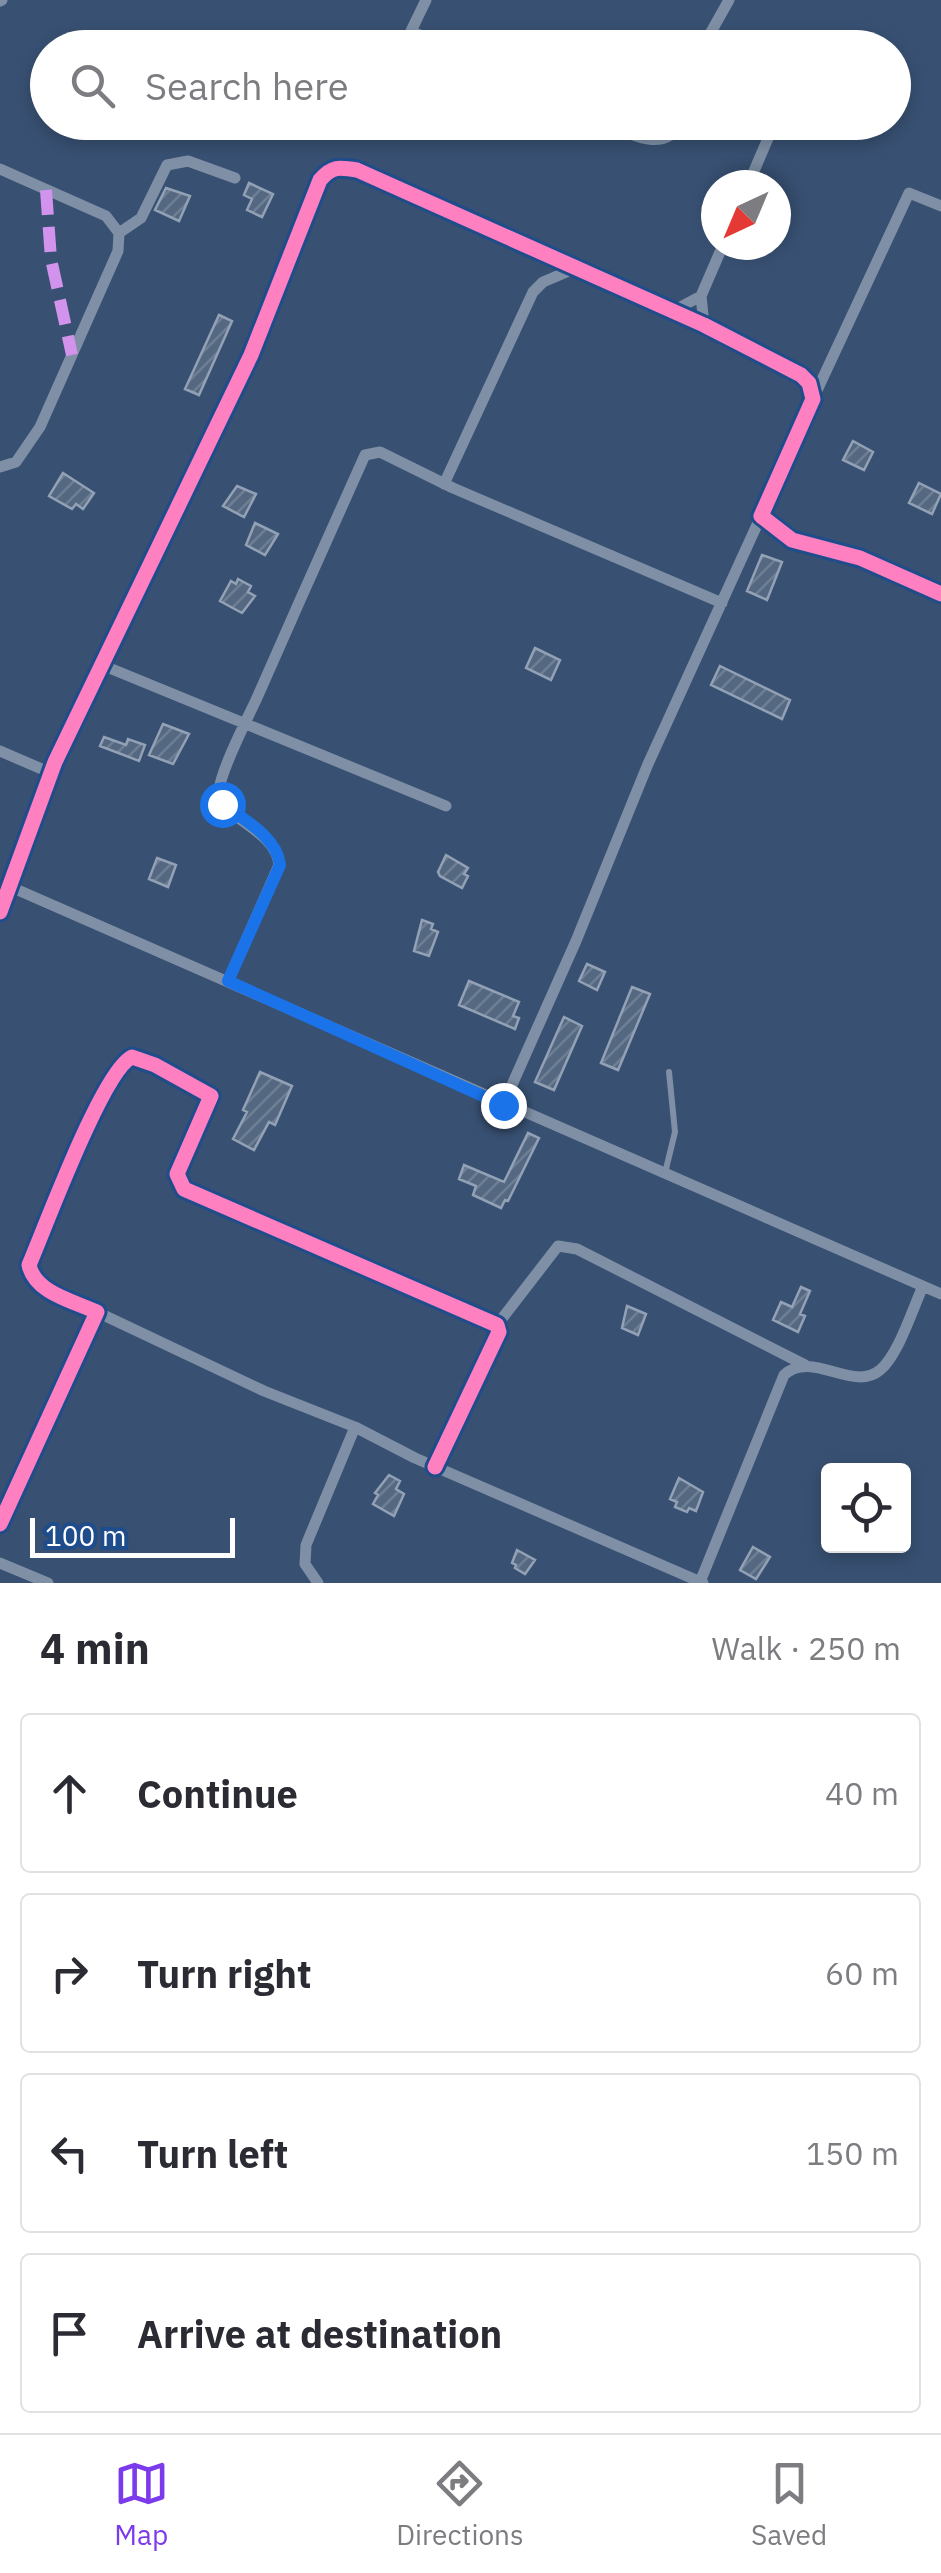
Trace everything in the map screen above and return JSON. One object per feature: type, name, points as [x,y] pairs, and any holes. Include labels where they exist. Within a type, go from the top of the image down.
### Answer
[{"type":"street","points":[[412,30],[426,0]]},
{"type":"street","points":[[712,30],[730,0]]},
{"type":"street","points":[[754,170],[767,140]]},
{"type":"street","points":[[119,234],[141,218],[167,166],[188,160],[235,178]]},
{"type":"street","points":[[0,912],[51,772],[251,355],[320,180],[329,169],[356,170],[704,325],[801,375],[809,383],[814,399]]},
{"type":"street","points":[[0,170],[106,216],[119,234],[118,250],[40,427],[16,462],[0,467]]},
{"type":"street","points":[[503,1105],[576,941],[648,764],[909,193],[941,206]]},
{"type":"street","points":[[704,325],[701,296],[717,260]]},
{"type":"street","points":[[444,484],[533,292],[543,282],[576,268]]},
{"type":"street","points":[[673,311],[701,296]]},
{"type":"street","points":[[228,981],[280,865],[279,855],[267,838],[222,804],[219,796],[245,724],[365,455],[380,452],[444,484],[722,602]]},
{"type":"street","points":[[761,516],[792,540],[860,558],[941,594]]},
{"type":"street","points":[[102,665],[446,806]]},
{"type":"street","points":[[0,751],[51,772]]},
{"type":"street","points":[[11,887],[941,1294]]},
{"type":"street","points":[[435,1467],[499,1332],[497,1326],[184,1189],[177,1174],[211,1096],[155,1065],[132,1057],[121,1065],[86,1130],[30,1265],[32,1278],[42,1287],[264,1391],[355,1427],[435,1467],[701,1582],[784,1375],[795,1367],[807,1366]]},
{"type":"street","points":[[497,1326],[558,1246],[577,1249],[807,1366],[862,1378],[878,1373],[888,1362],[923,1286]]},
{"type":"street","points":[[0,1524],[97,1312]]},
{"type":"street","points":[[318,1583],[305,1564],[306,1545],[355,1427]]},
{"type":"street","points":[[0,1564],[48,1583]]},
{"type":"lane","points":[[664,1174],[675,1132],[670,1072]]},
{"type":"building","points":[[249,183],[273,194],[262,217],[247,210],[252,199],[244,195]]},
{"type":"building","points":[[166,188],[190,196],[179,221],[155,210]]},
{"type":"building","points":[[219,315],[232,321],[199,395],[185,389]]},
{"type":"building","points":[[853,441],[873,452],[864,470],[843,460]]},
{"type":"building","points":[[63,473],[94,493],[83,509],[76,504],[72,509],[49,496]]},
{"type":"building","points":[[919,483],[941,494],[932,514],[909,503]]},
{"type":"building","points":[[237,486],[256,494],[244,517],[223,506]]},
{"type":"building","points":[[255,523],[278,534],[265,555],[246,545]]},
{"type":"building","points":[[762,555],[782,562],[767,600],[747,591]]},
{"type":"building","points":[[238,579],[251,586],[248,592],[255,596],[242,613],[220,601],[231,581],[236,584]]},
{"type":"building","points":[[535,648],[560,660],[551,680],[526,668]]},
{"type":"building","points":[[720,666],[790,700],[782,719],[711,685]]},
{"type":"building","points":[[163,724],[189,734],[173,764],[149,755]]},
{"type":"building","points":[[104,737],[126,745],[128,739],[145,745],[139,761],[100,746]]},
{"type":"building","points":[[446,855],[468,868],[462,888],[438,872]]},
{"type":"building","points":[[157,858],[176,865],[168,887],[149,879]]},
{"type":"building","points":[[422,920],[433,924],[431,929],[438,932],[429,956],[414,951]]},
{"type":"building","points":[[587,964],[605,972],[597,990],[579,981]]},
{"type":"building","points":[[469,981],[519,1002],[513,1016],[519,1018],[515,1029],[459,1005]]},
{"type":"building","points":[[632,987],[650,994],[618,1070],[601,1063]]},
{"type":"building","points":[[564,1017],[582,1026],[554,1090],[535,1082]]},
{"type":"building","points":[[260,1072],[292,1086],[275,1125],[269,1122],[254,1150],[233,1139]]},
{"type":"building","points":[[528,1133],[539,1138],[501,1208],[473,1195],[476,1186],[459,1179],[464,1165],[504,1182]]},
{"type":"building","points":[[801,1287],[810,1291],[800,1314],[805,1316],[798,1332],[773,1320],[781,1302],[792,1307]]},
{"type":"building","points":[[627,1306],[646,1314],[638,1335],[622,1328]]},
{"type":"building","points":[[389,1475],[400,1481],[396,1489],[404,1494],[394,1516],[373,1504],[378,1495],[375,1493]]},
{"type":"building","points":[[679,1478],[703,1492],[696,1511],[675,1507],[677,1502],[670,1499]]},
{"type":"building","points":[[753,1547],[770,1557],[756,1579],[740,1570]]},
{"type":"building","points":[[517,1550],[535,1560],[525,1574],[512,1563]]},
{"type":"marked path","points":[[46,190],[51,259],[72,355]]},
{"type":"cycle path","points":[[0,912],[55,762],[251,355],[320,180],[332,170],[357,170],[704,325],[801,375],[809,383],[813,399],[761,516],[792,540],[860,558],[941,594]]},
{"type":"cycle path","points":[[0,1524],[97,1312],[47,1289],[29,1265],[91,1119],[120,1068],[132,1057],[155,1065],[211,1096],[177,1174],[184,1189],[497,1325],[499,1332],[435,1467]]},
{"type":"route","points":[[222,804],[267,838],[279,855],[280,865],[228,981],[503,1105]]}]
